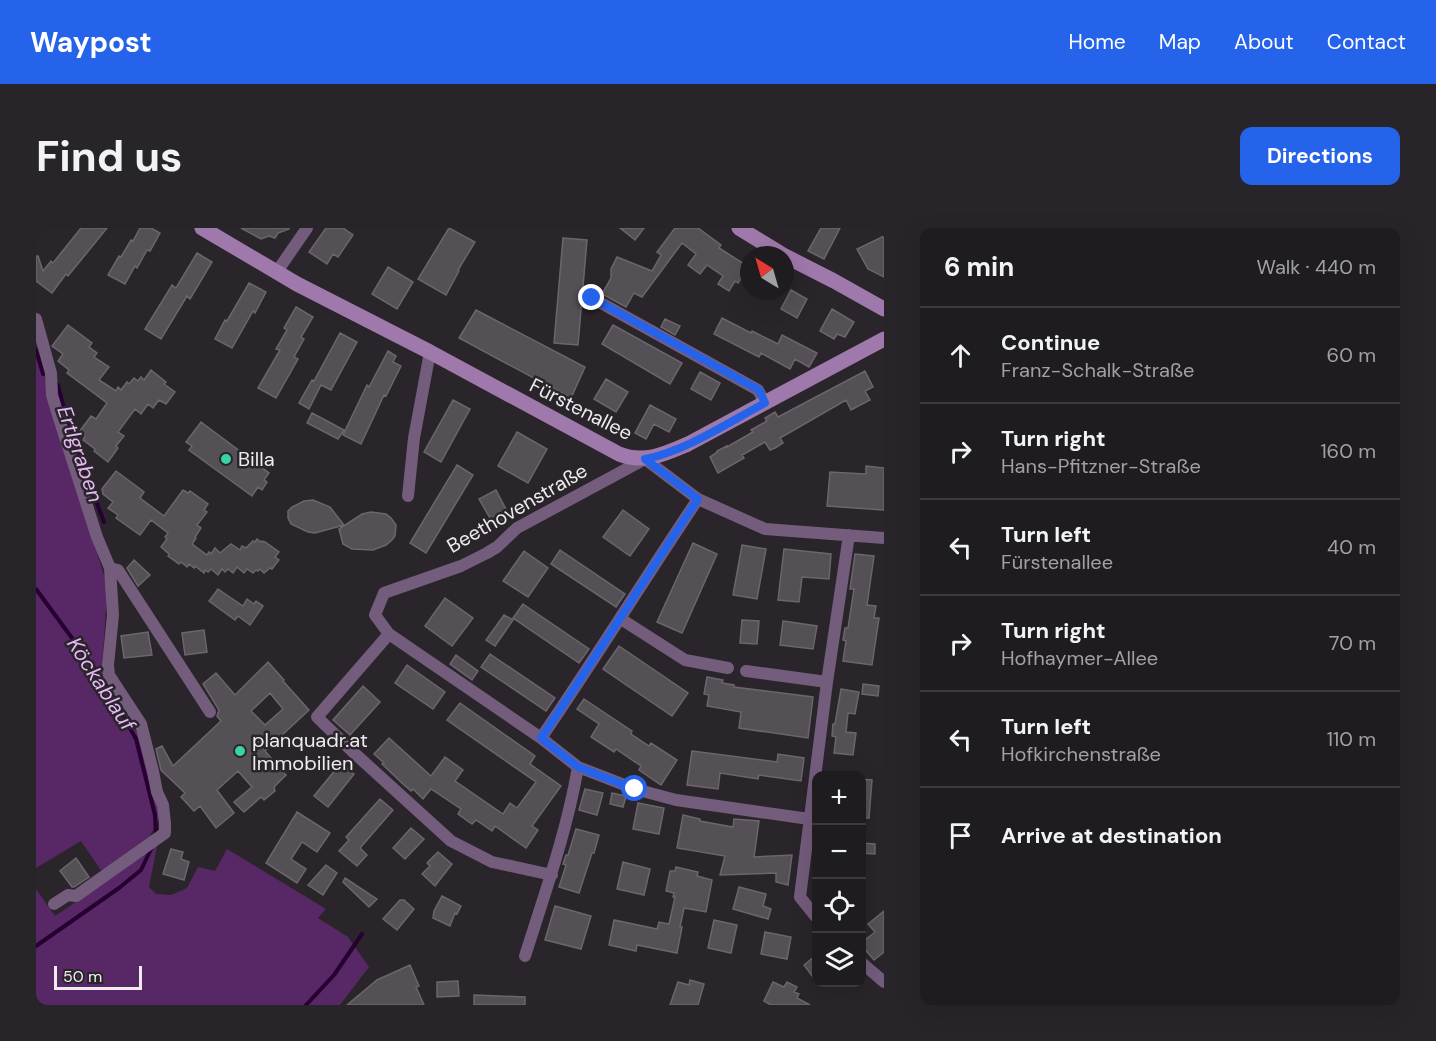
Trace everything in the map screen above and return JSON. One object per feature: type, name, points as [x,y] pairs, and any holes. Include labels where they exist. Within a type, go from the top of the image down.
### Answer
[{"type":"street","name":"Fürstenallee","points":[[202,228],[276,273],[430,352],[619,454],[645,459],[698,499],[765,529],[884,538]]},
{"type":"street","points":[[276,273],[307,228]]},
{"type":"street","points":[[739,228],[768,246]]},
{"type":"street","points":[[794,261],[834,280],[884,309]]},
{"type":"street","points":[[592,298],[759,390],[765,403]]},
{"type":"street","points":[[36,319],[51,373],[52,395],[97,537],[110,568],[112,615],[109,675],[141,724],[157,792],[163,805],[165,823],[158,838],[76,896],[68,895],[54,904]]},
{"type":"street","points":[[645,459],[688,444],[884,339]]},
{"type":"street","points":[[408,496],[414,438],[430,352]]},
{"type":"street","name":"Beethovenstraße","points":[[389,634],[375,615],[384,593],[461,566],[487,553],[517,528],[645,459]]},
{"type":"street","points":[[541,738],[698,499]]},
{"type":"street","points":[[812,912],[800,897],[827,682],[849,535]]},
{"type":"street","points":[[110,568],[118,570],[210,712]]},
{"type":"street","points":[[621,619],[685,660],[728,668]]},
{"type":"street","points":[[552,875],[492,862],[451,841],[317,717],[389,634],[541,738],[578,767],[635,789],[676,800],[809,819]]},
{"type":"street","points":[[746,671],[827,682]]},
{"type":"street","points":[[525,956],[552,875],[574,793],[578,767]]},
{"type":"street","points":[[866,967],[884,982]]},
{"type":"shaded area","points":[[36,347],[106,582],[102,667],[105,680],[138,734],[162,812],[150,836],[102,872],[81,841],[36,868]]},
{"type":"shaded area","points":[[151,846],[157,846],[149,887],[156,894],[171,895],[187,888],[198,867],[215,871],[227,849],[326,909],[318,918],[348,937],[369,967],[340,1005],[36,1005],[36,889],[55,916],[108,880]]},
{"type":"building","points":[[81,228],[107,228],[52,293],[36,281],[36,256],[38,256],[43,271],[51,261],[53,263]]},
{"type":"building","points":[[140,228],[151,228],[160,233],[150,251],[147,250],[137,268],[135,266],[125,284],[108,275]]},
{"type":"building","points":[[241,228],[289,229],[278,233],[275,238],[269,236],[261,239]]},
{"type":"building","points":[[326,228],[343,228],[353,235],[338,257],[333,254],[327,264],[309,252]]},
{"type":"building","points":[[449,228],[475,242],[446,295],[418,279]]},
{"type":"building","points":[[620,228],[644,228],[635,240]]},
{"type":"building","points":[[675,228],[698,228],[721,245],[719,248],[740,261],[740,280],[738,283],[735,281],[729,291],[718,284],[723,276],[707,265],[700,274],[688,265],[696,254],[682,243],[642,297],[634,293],[626,307],[602,294],[611,278],[611,269],[617,257],[652,271],[661,255],[657,252]]},
{"type":"building","points":[[821,228],[840,228],[824,259],[808,251]]},
{"type":"building","points":[[884,236],[884,277],[868,269],[857,249]]},
{"type":"building","points":[[563,238],[587,240],[578,345],[554,343]]},
{"type":"building","points":[[197,253],[212,262],[190,299],[187,296],[161,339],[145,329],[172,285],[176,288]]},
{"type":"building","points":[[388,267],[413,282],[397,309],[372,294]]},
{"type":"building","points":[[249,283],[266,292],[232,348],[215,339]]},
{"type":"building","points":[[794,292],[807,299],[797,318],[781,309],[786,300],[794,300]]},
{"type":"building","points":[[296,307],[313,317],[301,337],[304,339],[294,357],[298,359],[276,398],[258,388],[280,350],[276,349],[287,330],[284,328]]},
{"type":"building","points":[[832,309],[854,322],[845,337],[837,334],[834,339],[820,331]]},
{"type":"building","points":[[476,310],[585,367],[571,398],[459,338]]},
{"type":"building","points":[[722,318],[778,344],[782,335],[817,353],[809,367],[795,359],[790,369],[761,353],[759,357],[714,334]]},
{"type":"building","points":[[665,319],[680,326],[675,335],[661,327]]},
{"type":"building","points":[[68,325],[92,343],[89,347],[97,353],[94,357],[109,367],[99,380],[116,391],[118,387],[121,390],[127,382],[129,384],[134,378],[138,381],[141,377],[144,380],[151,370],[175,392],[166,404],[159,400],[153,408],[148,404],[141,414],[135,409],[118,432],[124,436],[108,462],[83,440],[85,436],[79,432],[91,416],[96,419],[107,403],[67,373],[69,370],[58,361],[63,354],[52,346]]},
{"type":"building","points":[[613,325],[682,363],[670,384],[602,344]]},
{"type":"building","points":[[340,333],[357,342],[331,390],[321,385],[309,409],[299,403],[312,380],[314,381]]},
{"type":"building","points":[[388,351],[396,356],[393,362],[401,366],[386,396],[384,395],[361,444],[343,435],[367,385],[369,387]]},
{"type":"building","points":[[865,371],[873,387],[865,391],[870,400],[851,410],[846,400],[780,438],[783,443],[775,448],[770,450],[765,442],[742,455],[744,458],[718,473],[710,457],[717,451],[753,432],[751,430],[767,421],[765,418],[775,412],[778,417]]},
{"type":"building","points":[[700,372],[720,383],[711,400],[691,389]]},
{"type":"building","points":[[606,379],[628,392],[616,412],[594,399]]},
{"type":"building","points":[[453,400],[470,409],[441,462],[424,452]]},
{"type":"building","points":[[650,405],[676,419],[669,432],[654,424],[646,439],[635,433]]},
{"type":"building","points":[[312,413],[344,430],[338,439],[307,423]]},
{"type":"building","name":"Billa","points":[[201,422],[269,473],[264,480],[267,482],[262,490],[258,487],[252,496],[189,450],[192,446],[186,442]]},
{"type":"building","points":[[517,432],[547,449],[528,483],[498,466]]},
{"type":"building","points":[[457,465],[473,475],[426,553],[410,543]]},
{"type":"building","points":[[866,466],[884,468],[884,510],[827,506],[830,472],[866,474]]},
{"type":"building","points":[[116,471],[144,492],[140,498],[164,516],[183,490],[188,493],[190,491],[208,504],[204,510],[207,512],[197,525],[201,528],[192,544],[207,555],[209,552],[211,554],[215,548],[220,553],[231,544],[240,550],[242,546],[246,548],[257,539],[279,552],[275,557],[279,560],[272,569],[264,573],[260,569],[253,573],[247,569],[244,573],[237,567],[233,573],[228,569],[225,572],[222,569],[218,575],[211,569],[208,572],[205,570],[204,573],[195,566],[194,568],[189,564],[187,567],[181,562],[179,564],[161,547],[168,533],[151,520],[140,535],[116,518],[118,515],[108,508],[113,502],[103,494],[102,489]]},
{"type":"building","points":[[496,490],[510,517],[494,525],[479,499]]},
{"type":"building","points":[[313,500],[330,507],[344,525],[315,533],[291,524],[288,511],[304,501]]},
{"type":"building","points":[[623,510],[649,529],[630,556],[603,537]]},
{"type":"building","points":[[371,512],[386,514],[391,518],[396,525],[395,536],[392,540],[373,550],[352,549],[343,544],[339,529],[362,514]]},
{"type":"building","points":[[693,543],[717,554],[682,633],[657,622]]},
{"type":"building","points":[[742,545],[766,549],[757,599],[733,595]]},
{"type":"building","points":[[784,549],[831,554],[829,579],[802,577],[799,602],[778,600]]},
{"type":"building","points":[[560,550],[625,594],[616,607],[551,564]]},
{"type":"building","points":[[524,551],[548,568],[528,597],[503,581]]},
{"type":"building","points":[[855,554],[874,556],[867,605],[876,606],[874,618],[879,618],[872,665],[843,661],[846,641],[843,640],[845,628],[848,628],[854,589],[850,589]]},
{"type":"building","points":[[134,560],[150,575],[138,586],[127,568]]},
{"type":"building","points":[[218,589],[243,606],[247,599],[263,606],[250,625],[238,616],[235,620],[209,601]]},
{"type":"building","points":[[445,598],[473,618],[452,646],[425,626]]},
{"type":"building","points":[[523,604],[589,649],[579,663],[513,618]]},
{"type":"building","points":[[504,615],[513,620],[495,646],[486,640]]},
{"type":"building","points":[[742,620],[759,621],[757,644],[740,643]]},
{"type":"building","points":[[783,621],[817,626],[813,649],[780,645]]},
{"type":"building","points":[[204,630],[207,652],[185,655],[182,633]]},
{"type":"building","points":[[148,632],[152,655],[124,658],[121,636]]},
{"type":"building","points":[[619,646],[688,693],[672,716],[603,669]]},
{"type":"building","points":[[490,654],[555,698],[546,711],[481,667]]},
{"type":"building","points":[[456,655],[478,671],[472,680],[450,664]]},
{"type":"building","points":[[268,662],[309,710],[265,751],[286,775],[274,787],[275,791],[264,800],[261,797],[244,812],[234,802],[252,787],[238,771],[217,790],[234,813],[216,828],[200,806],[194,811],[181,797],[185,793],[161,770],[156,749],[162,746],[173,766],[221,721],[217,716],[219,710],[203,684],[216,673],[235,695]],"holes":[[[270,693],[283,709],[265,725],[251,711]]]},
{"type":"building","points":[[407,665],[445,692],[433,709],[395,683]]},
{"type":"building","points":[[707,677],[723,680],[722,683],[734,685],[734,687],[813,697],[808,738],[739,728],[741,712],[707,706],[709,695],[704,694]]},
{"type":"building","points":[[863,684],[879,686],[878,696],[862,694]]},
{"type":"building","points":[[363,686],[380,702],[350,735],[333,720]]},
{"type":"building","points":[[841,689],[859,692],[855,714],[848,713],[846,732],[856,733],[853,755],[834,753],[836,737],[832,736],[833,724],[835,724]]},
{"type":"building","points":[[584,699],[632,731],[631,734],[649,746],[651,743],[677,760],[661,785],[639,770],[641,766],[616,749],[614,752],[591,737],[599,724],[577,709]]},
{"type":"building","points":[[460,703],[535,756],[530,764],[561,786],[532,826],[538,830],[526,848],[495,826],[492,831],[476,820],[472,824],[458,814],[461,809],[431,789],[423,799],[413,789],[411,791],[403,784],[374,754],[389,738],[431,776],[445,757],[463,770],[455,781],[503,814],[510,803],[517,808],[536,782],[447,720]]},
{"type":"building","points":[[692,751],[777,762],[778,754],[804,758],[801,781],[759,775],[758,779],[720,773],[718,789],[687,785]]},
{"type":"building","points":[[341,763],[354,774],[328,807],[314,796]]},
{"type":"building","points":[[866,779],[872,780],[869,818],[866,818]]},
{"type":"building","points":[[585,789],[603,793],[597,815],[579,810]]},
{"type":"building","points":[[612,793],[626,796],[623,807],[610,804]]},
{"type":"building","points":[[380,799],[393,810],[360,848],[367,855],[357,866],[339,851],[349,840],[346,837]]},
{"type":"building","points":[[638,803],[664,808],[659,834],[633,829]]},
{"type":"building","points":[[297,812],[330,833],[317,852],[302,842],[291,859],[306,869],[297,883],[266,863]]},
{"type":"building","points":[[683,815],[700,819],[700,821],[733,827],[734,819],[759,821],[754,857],[792,855],[788,885],[776,882],[776,873],[720,875],[725,856],[677,848]]},
{"type":"building","points":[[411,828],[424,839],[405,859],[393,848]]},
{"type":"building","points":[[576,829],[599,835],[579,893],[559,887],[566,865],[563,864]]},
{"type":"building","points":[[866,843],[875,844],[875,854],[866,853]]},
{"type":"building","points":[[171,849],[183,852],[181,859],[189,862],[184,880],[163,874]]},
{"type":"building","points":[[438,852],[452,864],[435,886],[422,874],[430,866],[427,863]]},
{"type":"building","points":[[76,858],[89,877],[72,887],[60,871]]},
{"type":"building","points":[[623,862],[650,869],[644,895],[617,889]]},
{"type":"building","points":[[326,865],[337,873],[323,895],[308,885]]},
{"type":"building","points":[[676,867],[698,872],[697,876],[712,880],[706,912],[684,908],[677,953],[637,945],[636,951],[609,945],[614,920],[657,929],[659,922],[669,924],[675,897],[673,897],[674,893],[666,891],[670,871],[675,871]]},
{"type":"building","points":[[345,878],[377,899],[369,907],[343,882]]},
{"type":"building","points":[[739,887],[766,894],[763,906],[771,909],[768,919],[733,909]]},
{"type":"building","points":[[442,896],[461,906],[457,914],[455,913],[450,926],[433,918]]},
{"type":"building","points":[[400,900],[404,900],[414,909],[397,930],[383,919]]},
{"type":"building","points":[[555,906],[591,916],[581,949],[545,940]]},
{"type":"building","points":[[884,911],[884,952],[874,960],[866,951],[866,939],[875,932],[868,924]]},
{"type":"building","points":[[714,920],[737,925],[731,953],[708,948]]},
{"type":"building","points":[[765,932],[791,937],[787,959],[761,954]]},
{"type":"building","points":[[812,958],[812,976],[804,965]]},
{"type":"building","points":[[410,965],[424,1005],[347,1005],[377,980]]},
{"type":"building","points":[[690,980],[704,984],[698,1005],[670,1005],[678,982],[689,985]]},
{"type":"building","points":[[458,981],[459,996],[437,997],[437,982]]},
{"type":"building","points":[[773,982],[784,987],[787,982],[797,987],[794,992],[799,994],[797,998],[810,1005],[771,1005],[764,1001]]},
{"type":"building","points":[[474,995],[525,997],[525,1005],[474,1005]]},
{"type":"waterway","name":"Ertlgraben","points":[[36,350],[43,374]]},
{"type":"waterway","name":"Ertlgraben","points":[[58,385],[73,437],[104,522]]},
{"type":"waterway","name":"Köckablauf","points":[[36,589],[105,683],[136,739],[155,815],[156,835]]},
{"type":"waterway","name":"Köckablauf","points":[[36,946],[141,870],[152,847]]},
{"type":"waterway","points":[[306,1005],[334,975],[362,934]]},
{"type":"place","name":"Billa","points":[[226,459]]},
{"type":"place","name":"planquadr.at Immobilien","points":[[240,751]]},
{"type":"route","points":[[592,298],[759,390],[765,403],[688,444],[645,459],[698,499],[541,738],[578,767],[635,789]]}]
